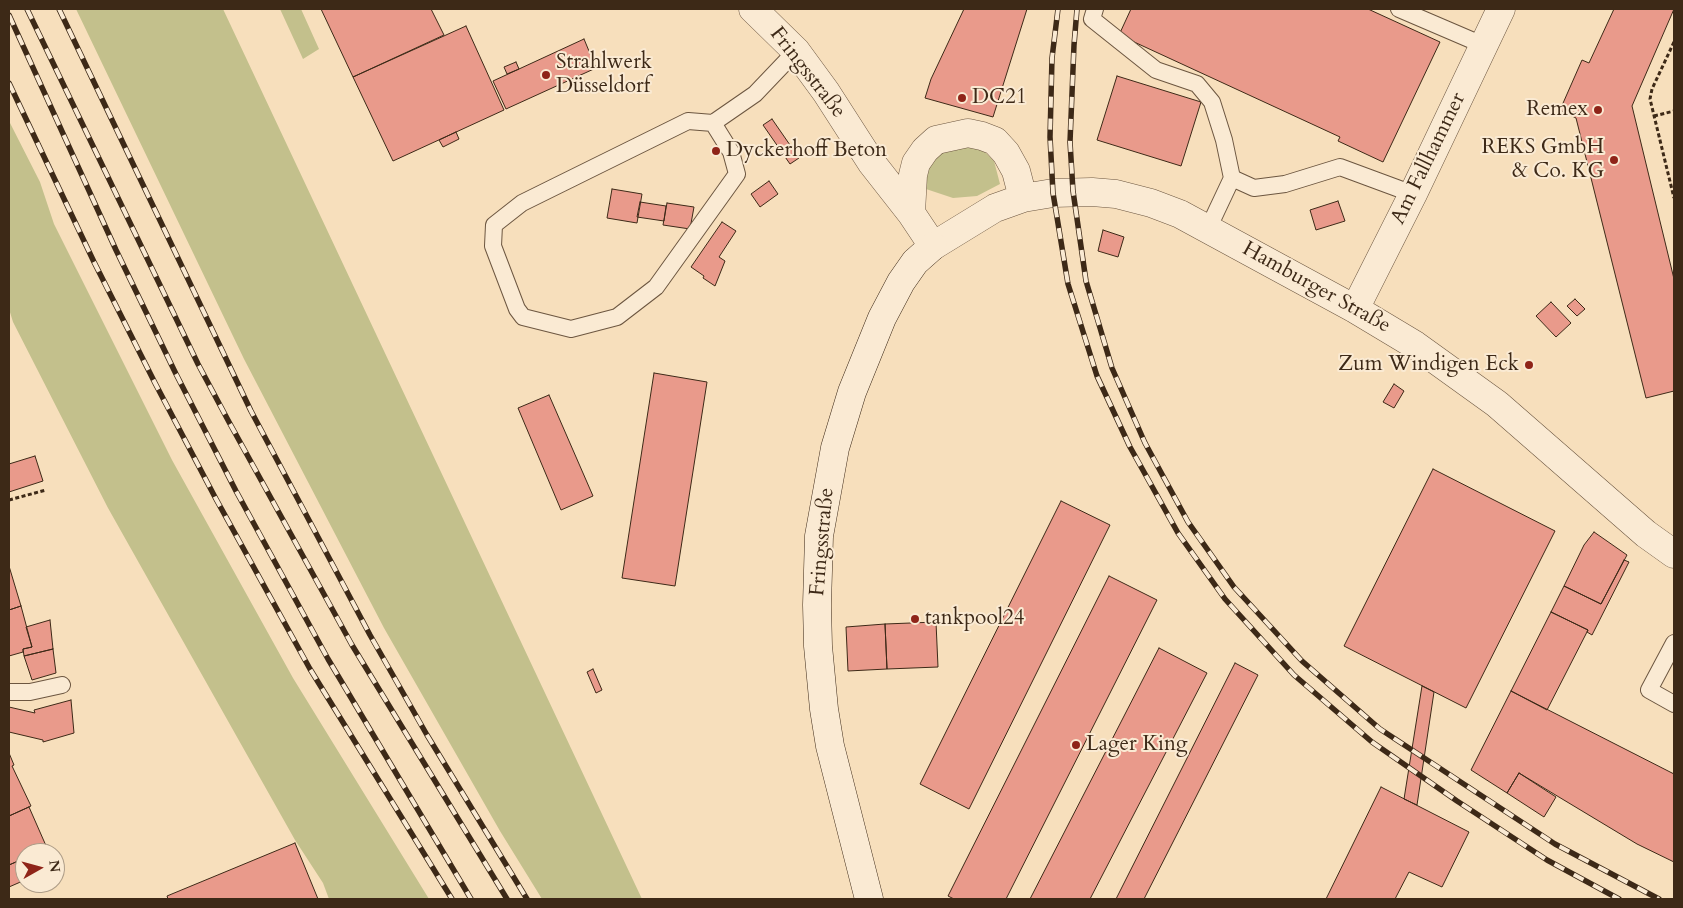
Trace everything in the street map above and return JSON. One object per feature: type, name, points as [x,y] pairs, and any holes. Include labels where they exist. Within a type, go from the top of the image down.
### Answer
[{"type":"street","name":"Fringsstraße","points":[[753,9],[796,52],[826,92],[871,162],[911,213],[933,246],[915,262],[901,282],[882,318],[852,392],[835,448],[819,536],[817,621],[824,709],[830,746],[869,899]]},
{"type":"street","name":"Am Fallhammer","points":[[1355,309],[1413,194],[1501,9]]},
{"type":"street","points":[[911,213],[912,176],[916,163],[925,150],[936,140],[968,133],[995,141],[1006,153],[1016,171],[1023,198]]},
{"type":"street","name":"Hamburger Straße","points":[[933,246],[995,208],[1023,198],[1054,193],[1116,194],[1151,203],[1180,214],[1355,309],[1415,345],[1497,404],[1646,534],[1674,554]]},
{"type":"lane","points":[[1095,9],[1092,19],[1156,70],[1197,84],[1212,102],[1224,140],[1232,178],[1208,229]]},
{"type":"lane","points":[[1399,9],[1484,45]]},
{"type":"lane","points":[[713,123],[731,152],[737,174],[656,287],[617,317],[571,329],[523,317],[517,309],[493,246],[494,225],[522,203],[688,120],[713,123],[755,94],[796,52]]},
{"type":"lane","points":[[1232,178],[1254,188],[1285,184],[1340,167],[1413,194]]},
{"type":"lane","points":[[1674,643],[1648,690],[1674,704]]},
{"type":"lane","points":[[9,692],[30,692],[62,685]]},
{"type":"path","points":[[1674,42],[1652,89],[1650,99],[1674,198]]},
{"type":"path","points":[[1654,116],[1674,111]]},
{"type":"path","points":[[9,500],[46,490]]},
{"type":"shaded area","points":[[76,9],[223,9],[642,899],[542,899],[500,831],[384,628],[244,359]]},
{"type":"shaded area","points":[[280,9],[301,9],[319,49],[303,59]]},
{"type":"shaded area","points":[[9,121],[40,182],[54,224],[172,460],[293,678],[429,899],[329,899],[323,883],[295,840],[108,508],[13,322],[9,309]]},
{"type":"shaded area","points":[[967,144],[981,148],[994,161],[1000,184],[977,196],[953,198],[923,188],[929,160],[947,147]]},
{"type":"building","points":[[321,9],[431,9],[444,35],[353,77]]},
{"type":"building","points":[[964,9],[1027,9],[993,117],[925,98],[931,79]]},
{"type":"building","points":[[1131,9],[1368,9],[1440,42],[1383,162],[1338,141],[1340,137],[1119,35]]},
{"type":"building","points":[[1614,9],[1674,9],[1632,106],[1674,279],[1674,391],[1646,398],[1576,118],[1560,110],[1582,60],[1589,63]]},
{"type":"building","points":[[466,26],[504,110],[393,161],[353,77]]},
{"type":"building","points":[[584,39],[596,68],[506,109],[493,81]]},
{"type":"building","points":[[516,62],[519,69],[507,74],[504,67]]},
{"type":"building","points":[[1117,76],[1201,102],[1181,166],[1097,140]]},
{"type":"building","points":[[772,119],[799,158],[790,164],[763,125]]},
{"type":"building","points":[[456,132],[459,139],[443,147],[439,140]]},
{"type":"building","points":[[769,181],[778,194],[760,207],[751,194]]},
{"type":"building","points":[[612,189],[642,194],[637,223],[607,218]]},
{"type":"building","points":[[1338,201],[1345,221],[1316,230],[1310,210]]},
{"type":"building","points":[[640,202],[666,206],[664,221],[637,217]]},
{"type":"building","points":[[667,203],[694,207],[690,229],[663,225]]},
{"type":"building","points":[[722,222],[736,231],[719,257],[725,261],[715,286],[691,267]]},
{"type":"building","points":[[1103,230],[1124,237],[1118,257],[1098,251]]},
{"type":"building","points":[[1575,299],[1585,309],[1577,316],[1567,306]]},
{"type":"building","points":[[1551,302],[1571,323],[1556,337],[1536,316]]},
{"type":"building","points":[[654,373],[707,382],[675,586],[622,578]]},
{"type":"building","points":[[1394,384],[1404,391],[1394,408],[1383,402]]},
{"type":"building","points":[[549,395],[593,496],[561,510],[518,408]]},
{"type":"building","points":[[35,456],[43,481],[9,492],[9,464]]},
{"type":"building","points":[[1433,469],[1555,531],[1466,708],[1344,646]]},
{"type":"building","points":[[1061,501],[1110,525],[969,809],[920,784]]},
{"type":"building","points":[[1594,532],[1627,555],[1601,604],[1564,586],[1584,545]]},
{"type":"building","points":[[1624,560],[1629,562],[1592,635],[1587,632],[1588,630],[1551,612],[1564,586],[1601,604]]},
{"type":"building","points":[[9,566],[21,606],[9,610]]},
{"type":"building","points":[[1109,576],[1157,600],[1006,899],[954,899],[948,896]]},
{"type":"building","points":[[21,606],[32,647],[9,656],[9,610]]},
{"type":"building","points":[[1551,612],[1588,630],[1547,710],[1511,691]]},
{"type":"building","points":[[50,620],[53,649],[24,656],[23,649],[32,647],[26,627]]},
{"type":"building","points":[[936,622],[938,667],[887,669],[885,624]]},
{"type":"building","points":[[885,624],[887,669],[848,671],[846,627]]},
{"type":"building","points":[[1159,648],[1207,673],[1090,899],[1030,899]]},
{"type":"building","points":[[53,649],[56,673],[32,680],[24,656]]},
{"type":"building","points":[[1235,663],[1258,675],[1144,899],[1116,899]]},
{"type":"building","points":[[593,669],[602,690],[596,693],[587,672]]},
{"type":"building","points":[[1422,686],[1434,692],[1417,805],[1404,799]]},
{"type":"building","points":[[1511,691],[1674,774],[1674,862],[1637,844],[1519,773],[1507,793],[1471,770]]},
{"type":"building","points":[[71,700],[74,733],[43,742],[43,740],[9,732],[9,707],[35,713],[34,710]]},
{"type":"building","points":[[9,753],[14,765],[12,766],[31,806],[9,816]]},
{"type":"building","points":[[1519,773],[1556,797],[1544,817],[1507,793]]},
{"type":"building","points":[[1381,787],[1469,832],[1442,887],[1409,872],[1395,899],[1326,899]]},
{"type":"building","points":[[29,807],[45,843],[15,843],[15,862],[9,865],[9,816]]},
{"type":"building","points":[[295,843],[318,899],[168,899],[167,896]]},
{"type":"building","points":[[15,862],[15,884],[9,887],[9,865]]},
{"type":"railway","points":[[27,9],[198,364],[229,422],[352,645],[507,899]]},
{"type":"railway","points":[[59,9],[251,411],[370,635],[427,735],[527,899]]},
{"type":"railway","points":[[1058,9],[1052,58],[1050,137],[1053,193],[1068,284],[1097,376],[1130,447],[1178,533],[1225,599],[1294,675],[1372,742],[1547,860],[1619,899]]},
{"type":"railway","points":[[1077,9],[1070,142],[1073,191],[1086,281],[1112,368],[1145,443],[1188,522],[1234,587],[1302,661],[1380,729],[1555,844],[1659,899]]},
{"type":"railway","points":[[9,15],[116,250],[176,374],[236,491],[328,659],[471,899]]},
{"type":"railway","points":[[9,83],[94,262],[216,499],[310,669],[452,899]]},
{"type":"place","name":"Strahlwerk Düsseldorf","points":[[546,75]]},
{"type":"place","name":"DC21","points":[[962,98]]},
{"type":"place","name":"Remex","points":[[1598,110]]},
{"type":"place","name":"Dyckerhoff Beton","points":[[716,151]]},
{"type":"place","name":"REKS GmbH & Co. KG","points":[[1614,160]]},
{"type":"place","name":"Zum Windigen Eck","points":[[1529,365]]},
{"type":"place","name":"tankpool24","points":[[915,619]]},
{"type":"place","name":"Lager King","points":[[1076,745]]}]
